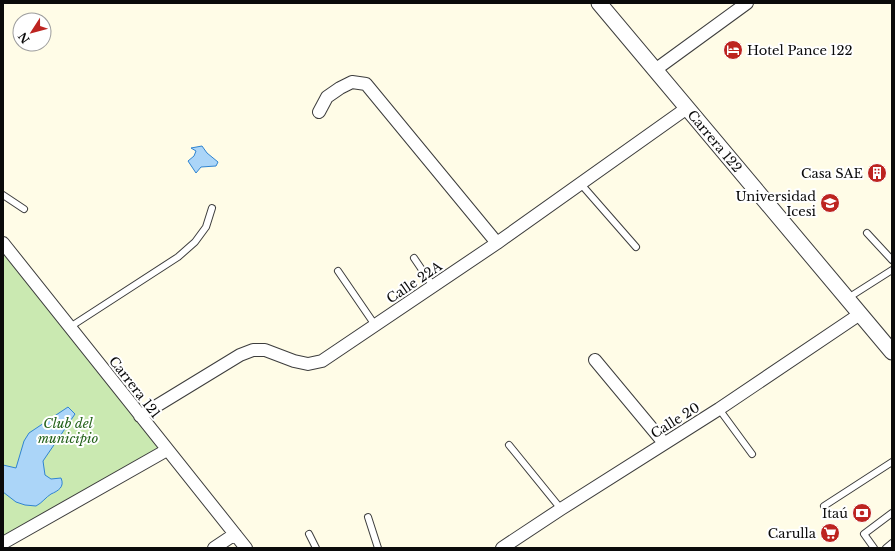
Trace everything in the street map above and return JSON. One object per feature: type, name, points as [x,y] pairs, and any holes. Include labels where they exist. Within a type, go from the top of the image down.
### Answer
[{"type":"street","name":"Carrera 122","points":[[599,3],[892,352]]},
{"type":"street","points":[[655,70],[747,3]]},
{"type":"street","points":[[319,112],[327,97],[340,88],[352,82],[366,84],[497,243]]},
{"type":"street","name":"Calle 22A","points":[[140,416],[240,355],[253,350],[265,350],[294,361],[308,364],[322,361],[497,243],[687,108]]},
{"type":"street","name":"Carrera 121","points":[[3,243],[246,548]]},
{"type":"street","name":"Calle 20","points":[[502,548],[719,409],[860,314]]},
{"type":"street","points":[[595,360],[664,443]]},
{"type":"street","points":[[3,543],[167,450]]},
{"type":"street","points":[[214,548],[236,534]]},
{"type":"lane","points":[[580,183],[636,247]]},
{"type":"lane","points":[[3,195],[24,209]]},
{"type":"lane","points":[[70,327],[178,257],[195,242],[206,227],[212,208]]},
{"type":"lane","points":[[867,233],[892,260]]},
{"type":"lane","points":[[414,258],[433,286]]},
{"type":"lane","points":[[847,298],[892,270]]},
{"type":"lane","points":[[338,271],[375,325]]},
{"type":"lane","points":[[719,409],[752,454]]},
{"type":"lane","points":[[509,445],[561,509]]},
{"type":"lane","points":[[824,506],[892,462]]},
{"type":"lane","points":[[874,548],[864,534],[892,513]]},
{"type":"lane","points":[[368,517],[378,548]]},
{"type":"lane","points":[[309,534],[316,548]]},
{"type":"lane","points":[[886,548],[892,543]]},
{"type":"green space","name":"Club del municipio","points":[[3,243],[167,450],[3,543]]},
{"type":"water","points":[[202,146],[207,153],[218,162],[216,166],[201,167],[196,173],[188,161],[194,156],[196,151],[191,148]]},
{"type":"water","points":[[68,407],[75,414],[43,461],[45,475],[51,479],[61,478],[61,486],[58,490],[49,495],[36,506],[16,502],[3,492],[3,465],[16,468],[24,441],[29,433]]},
{"type":"place","name":"Hotel Pance 122","points":[[733,50]]},
{"type":"place","name":"Casa SAE","points":[[877,173]]},
{"type":"place","name":"Universidad Icesi","points":[[830,203]]},
{"type":"place","name":"Itaú","points":[[862,513]]},
{"type":"place","name":"Carulla","points":[[830,533]]}]
